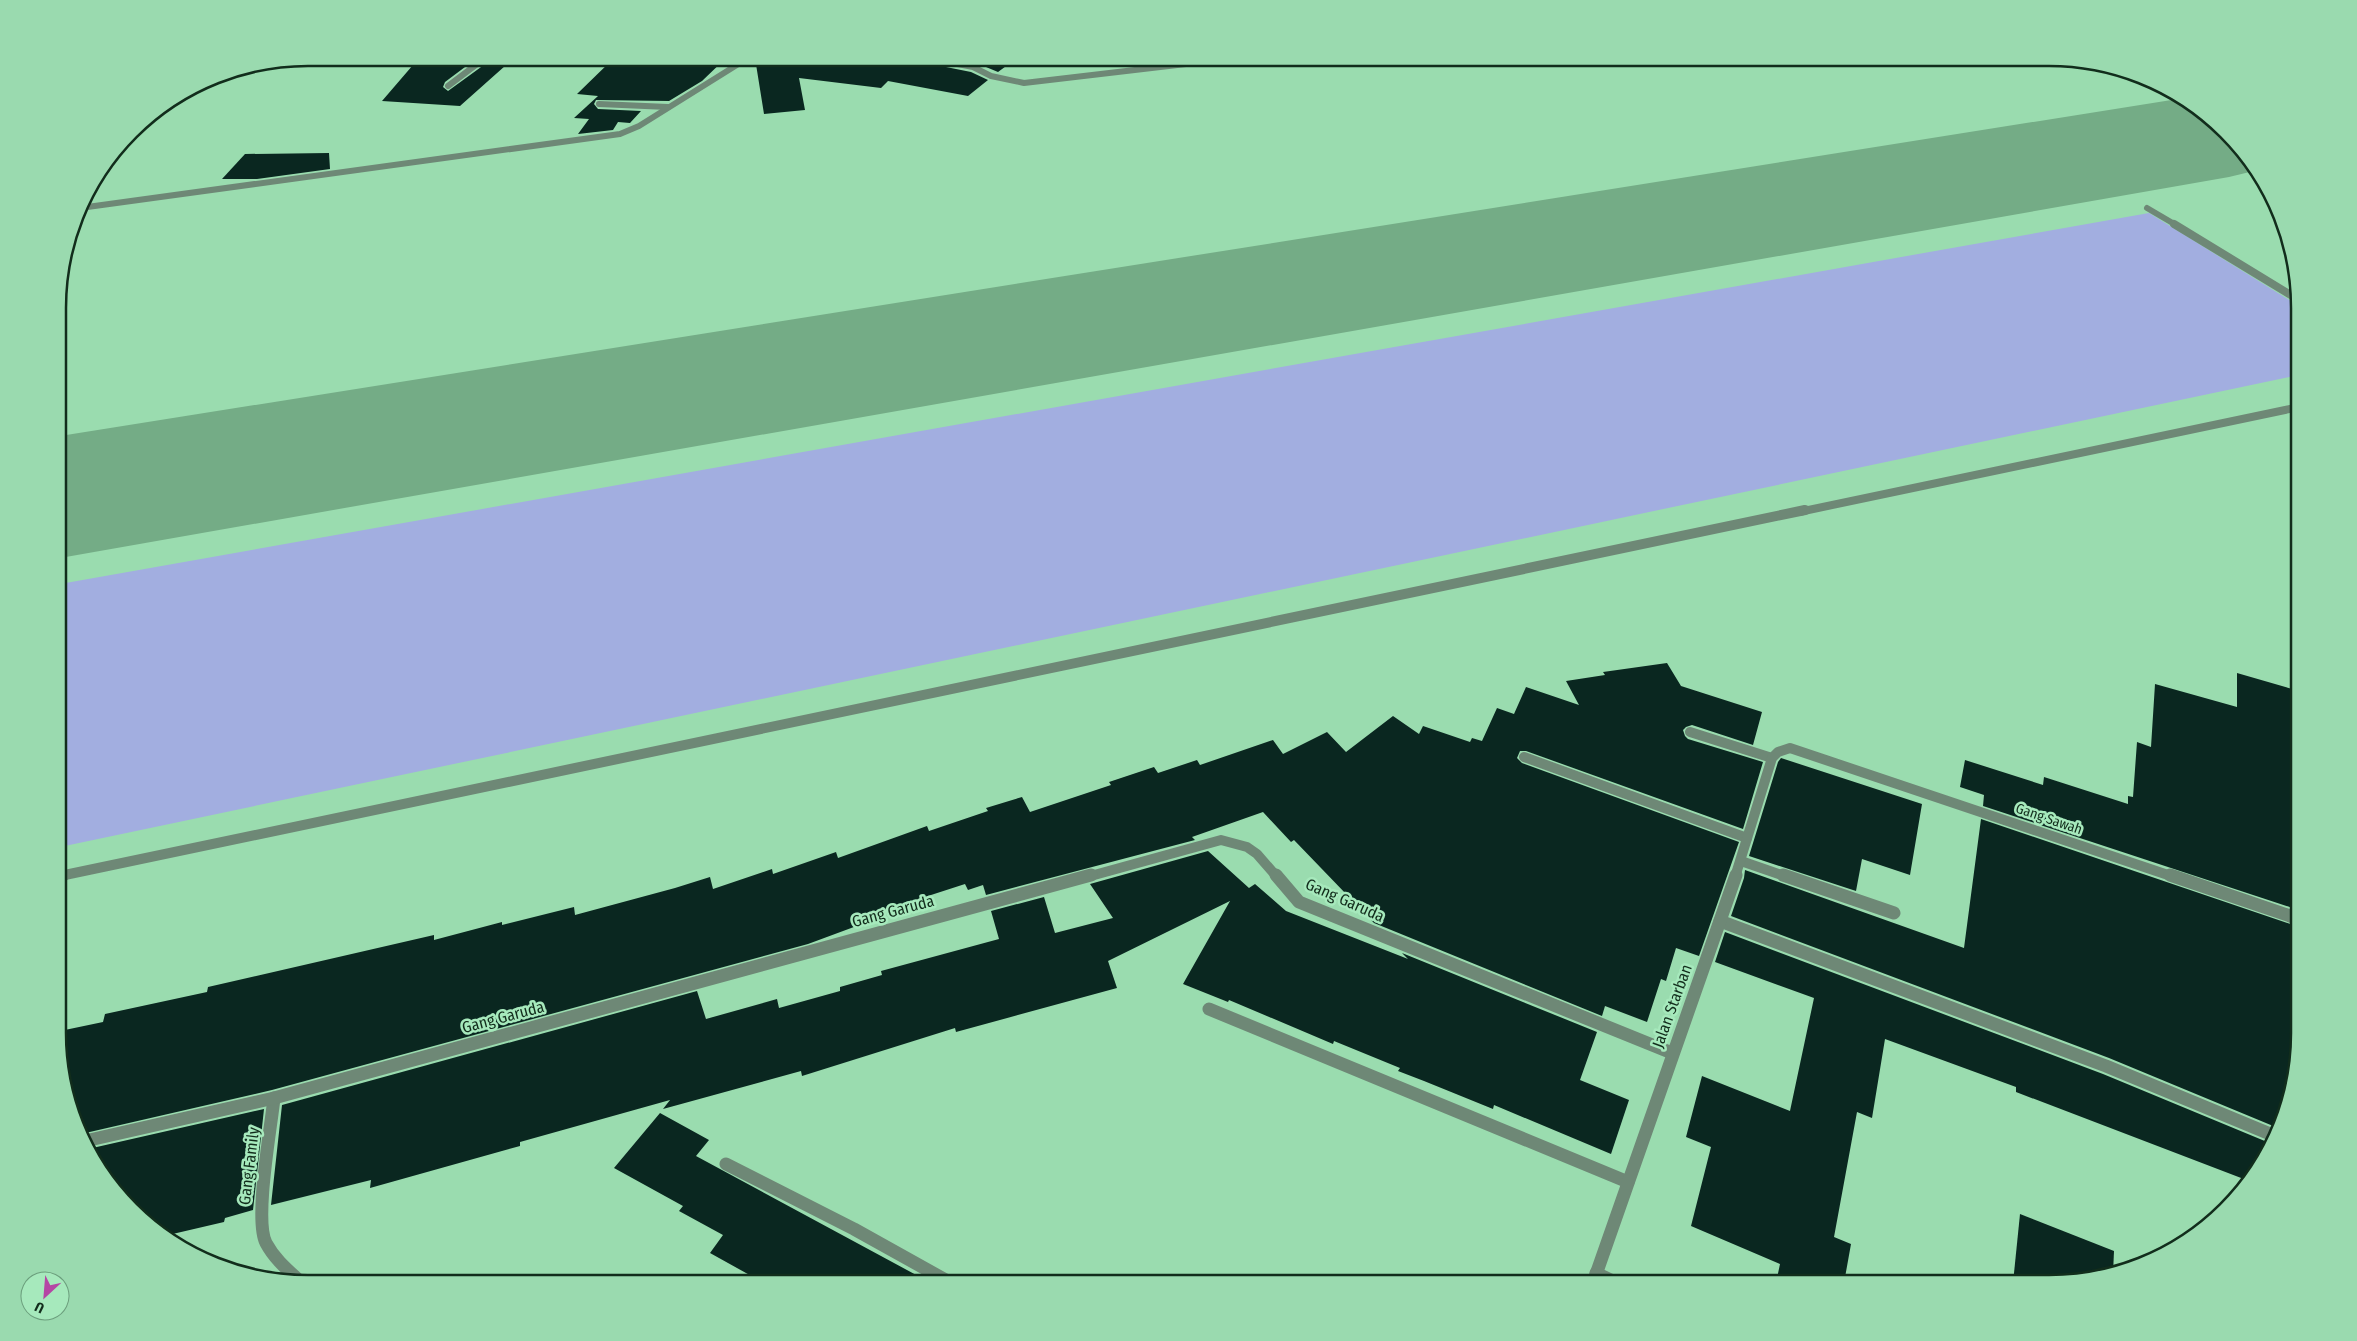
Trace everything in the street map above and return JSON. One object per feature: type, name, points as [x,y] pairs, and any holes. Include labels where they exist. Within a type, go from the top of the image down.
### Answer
[{"type":"street","points":[[448,86],[474,66]]},
{"type":"street","points":[[88,207],[606,137],[630,130],[735,66]]},
{"type":"street","points":[[968,66],[991,76],[1024,83],[1169,66]]},
{"type":"street","points":[[599,104],[668,108]]},
{"type":"street","points":[[2147,208],[2290,295]]},
{"type":"street","points":[[66,875],[2291,409]]},
{"type":"street","points":[[1690,732],[1772,758]]},
{"type":"street","name":"Gang Sawah","points":[[1772,758],[1778,752],[1790,748],[2291,916]]},
{"type":"street","points":[[1524,757],[1747,838]]},
{"type":"street","name":"Jalan Starban","points":[[1595,1275],[1741,860],[1772,758]]},
{"type":"street","name":"Gang Garuda","points":[[91,1139],[274,1098],[1222,840],[1240,843],[1258,853],[1290,894],[1300,902],[1672,1053]]},
{"type":"street","points":[[1741,860],[1894,913]]},
{"type":"street","points":[[1720,921],[2106,1066],[2269,1133]]},
{"type":"street","points":[[1209,1009],[1628,1182]]},
{"type":"street","name":"Gang Family","points":[[274,1098],[261,1216],[265,1241],[275,1258],[292,1274]]},
{"type":"street","points":[[726,1164],[854,1229],[937,1275]]},
{"type":"shaded area","points":[[2149,213],[2291,301],[2291,377],[66,846],[66,583]]},
{"type":"building","points":[[412,66],[466,66],[445,82],[443,87],[448,91],[482,66],[505,66],[460,106],[382,101]]},
{"type":"building","points":[[606,66],[718,66],[702,81],[669,101],[596,100],[594,104],[598,109],[641,111],[630,123],[618,122],[613,130],[578,134],[589,119],[574,118],[598,96],[577,94]]},
{"type":"building","points":[[756,66],[941,66],[971,72],[988,80],[968,96],[888,81],[881,88],[799,78],[805,110],[764,114]]},
{"type":"building","points":[[984,66],[1006,66],[998,72]]},
{"type":"building","points":[[329,153],[330,169],[257,179],[222,179],[245,154]]},
{"type":"building","points":[[1667,663],[1681,686],[1762,712],[1753,745],[1692,725],[1683,730],[1688,739],[1763,762],[1743,829],[1526,751],[1520,751],[1517,758],[1522,763],[1739,842],[1699,956],[1676,948],[1666,981],[1661,979],[1647,1022],[1605,1006],[1602,1016],[1374,923],[1294,840],[1291,842],[1263,812],[1192,837],[1195,840],[986,895],[983,885],[968,890],[965,884],[860,918],[862,924],[808,944],[272,1090],[88,1132],[74,1096],[68,1065],[66,1030],[103,1022],[105,1014],[207,992],[208,987],[434,935],[434,940],[502,922],[502,925],[574,907],[575,915],[710,877],[713,889],[772,869],[773,874],[836,852],[838,858],[927,826],[929,831],[988,811],[986,808],[1022,797],[1030,812],[1111,785],[1109,782],[1154,767],[1158,773],[1197,760],[1200,765],[1273,740],[1283,754],[1327,732],[1346,752],[1393,716],[1419,734],[1423,726],[1470,742],[1472,738],[1482,741],[1497,708],[1514,714],[1526,687],[1579,705],[1566,681],[1605,675],[1603,672]]},
{"type":"building","points":[[2237,673],[2291,689],[2291,907],[1983,806],[1984,795],[1960,787],[1965,760],[2043,785],[2044,777],[2128,804],[2128,796],[2133,797],[2137,742],[2151,747],[2155,684],[2237,707]]},
{"type":"building","points":[[1781,758],[1922,804],[1910,875],[1862,859],[1856,891],[1749,856],[1778,762]]},
{"type":"building","points":[[1981,819],[2291,924],[2291,1033],[2289,1065],[2283,1096],[2272,1126],[2109,1058],[1731,916],[1745,870],[1964,948]]},
{"type":"building","points":[[1208,851],[1249,888],[1255,884],[1286,911],[1408,959],[1402,953],[1597,1032],[1580,1080],[1629,1100],[1611,1154],[1494,1105],[1493,1109],[1398,1071],[1400,1068],[1334,1041],[1333,1044],[1229,1000],[1228,1002],[1183,984],[1230,901],[1108,961],[1117,988],[956,1032],[955,1028],[802,1076],[801,1071],[663,1109],[670,1100],[520,1142],[520,1146],[370,1188],[371,1180],[271,1205],[282,1105],[697,991],[706,1019],[777,999],[779,1008],[840,991],[840,987],[882,975],[881,971],[999,939],[991,911],[1044,897],[1055,933],[1113,918],[1090,884]]},
{"type":"building","points":[[1725,932],[2103,1074],[2265,1141],[2242,1178],[2016,1092],[2016,1087],[1885,1039],[1872,1118],[1857,1112],[1834,1237],[1851,1244],[1845,1275],[1778,1275],[1780,1264],[1691,1226],[1711,1147],[1686,1137],[1702,1076],[1790,1111],[1814,998],[1715,962]]},
{"type":"building","points":[[264,1109],[253,1210],[225,1218],[224,1222],[174,1234],[149,1215],[126,1192],[95,1147]]},
{"type":"building","points":[[660,1113],[709,1140],[696,1156],[916,1275],[750,1275],[710,1253],[723,1235],[679,1211],[683,1206],[614,1168]]},
{"type":"building","points":[[2020,1214],[2114,1251],[2112,1267],[2081,1273],[2014,1275]]},
{"type":"runway","points":[[66,496],[2219,136]]}]
